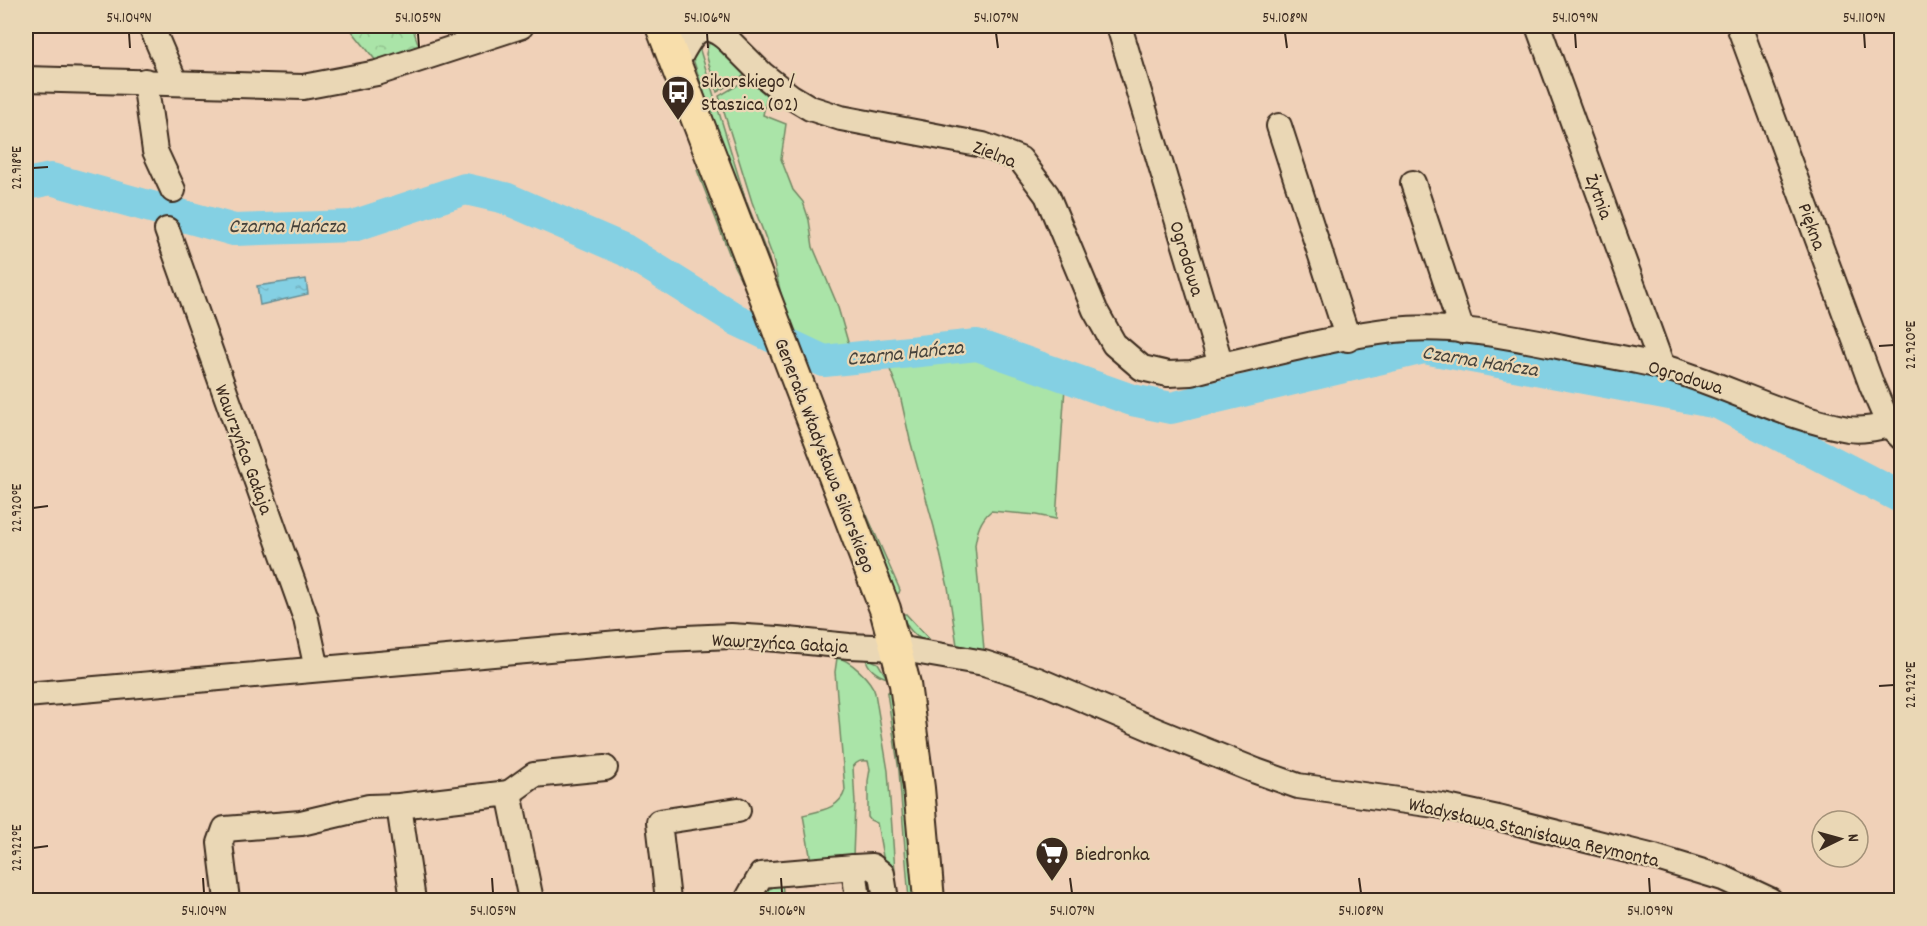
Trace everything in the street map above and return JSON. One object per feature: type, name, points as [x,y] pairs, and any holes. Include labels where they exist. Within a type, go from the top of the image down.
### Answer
[{"type":"main road","name":"Generała Władysława Sikorskiego","points":[[661,26],[885,609],[897,648],[913,738],[928,900]]},
{"type":"street","points":[[151,26],[175,82]]},
{"type":"street","points":[[26,79],[303,87],[377,73],[521,26]]},
{"type":"street","name":"Ogrodowa","points":[[1119,26],[1221,365],[1395,330],[1462,331],[1518,338],[1662,366],[1719,385],[1786,412],[1849,429],[1895,432]]},
{"type":"street","name":"Żytnia","points":[[1538,26],[1662,366]]},
{"type":"street","name":"Piękna","points":[[1739,26],[1872,386],[1895,432]]},
{"type":"street","points":[[675,65],[697,31],[705,27],[724,33]]},
{"type":"street","name":"Zielna","points":[[724,33],[762,74],[810,108],[841,118],[983,145],[1020,159],[1047,195],[1095,310],[1114,344],[1142,368],[1168,374],[1191,373],[1221,365]]},
{"type":"street","points":[[144,81],[155,151],[172,190]]},
{"type":"street","points":[[1279,126],[1348,339]]},
{"type":"street","points":[[1413,183],[1462,331]]},
{"type":"street","name":"Wawrzyńca Gałaja","points":[[167,230],[306,619],[317,669]]},
{"type":"street","name":"Wawrzyńca Gałaja","points":[[26,695],[664,639],[731,636],[897,648],[984,663],[1038,680],[1157,731]]},
{"type":"street","name":"Władysława Stanisława Reymonta","points":[[1157,731],[1298,786],[1442,806],[1498,818],[1654,857],[1723,878],[1770,900]]},
{"type":"street","points":[[227,900],[220,843],[225,829],[301,824],[369,807],[399,806],[509,793],[534,775],[604,768]]},
{"type":"street","points":[[509,793],[531,900]]},
{"type":"street","points":[[399,806],[413,900]]},
{"type":"street","points":[[668,900],[659,822],[738,810]]},
{"type":"street","points":[[747,900],[761,875],[872,866],[882,874],[885,900]]},
{"type":"street","points":[[854,867],[858,900]]},
{"type":"green space","points":[[348,26],[412,26],[419,46],[377,62]]},
{"type":"green space","points":[[696,37],[746,201],[740,202],[691,53]]},
{"type":"green space","points":[[715,39],[745,75],[717,92],[706,54],[709,42]]},
{"type":"green space","points":[[748,79],[767,96],[763,115],[786,124],[781,159],[793,190],[803,202],[809,220],[813,247],[837,304],[850,349],[836,352],[805,345],[788,325],[772,255],[752,202],[719,96]]},
{"type":"green space","points":[[699,168],[706,178],[754,305],[734,266],[697,170]]},
{"type":"green space","points":[[747,203],[769,259],[776,292],[741,205]]},
{"type":"green space","points":[[968,352],[1065,387],[1056,519],[991,511],[984,518],[978,531],[975,545],[984,650],[957,645],[948,587],[934,527],[900,395],[889,367],[934,356]]},
{"type":"green space","points":[[844,463],[900,590],[899,593],[896,594],[854,495]]},
{"type":"green space","points":[[902,614],[906,614],[928,638],[928,642],[919,638],[912,631]]},
{"type":"green space","points":[[837,658],[848,662],[860,671],[875,693],[888,771],[897,900],[884,862],[877,823],[868,817],[870,769],[868,761],[859,761],[853,767],[855,804],[853,857],[811,861],[803,815],[834,805],[845,790],[835,672]]},
{"type":"green space","points":[[866,658],[878,663],[887,678],[873,671]]},
{"type":"green space","points":[[890,690],[898,733],[917,900],[909,900],[899,771],[887,693]]},
{"type":"green space","points":[[782,883],[784,900],[757,900],[767,890]]},
{"type":"water","points":[[306,279],[308,294],[260,305],[257,286]]},
{"type":"waterway","name":"Czarna Hańcza","points":[[26,184],[51,179],[234,230],[353,226],[465,189],[505,198],[625,250],[737,320],[824,361],[977,345],[1132,400],[1171,408],[1424,348],[1718,403],[1902,498]]},
{"type":"place","name":"Sikorskiego / Staszica (02)","points":[[678,121]]},
{"type":"place","name":"Biedronka","points":[[1052,882]]}]
